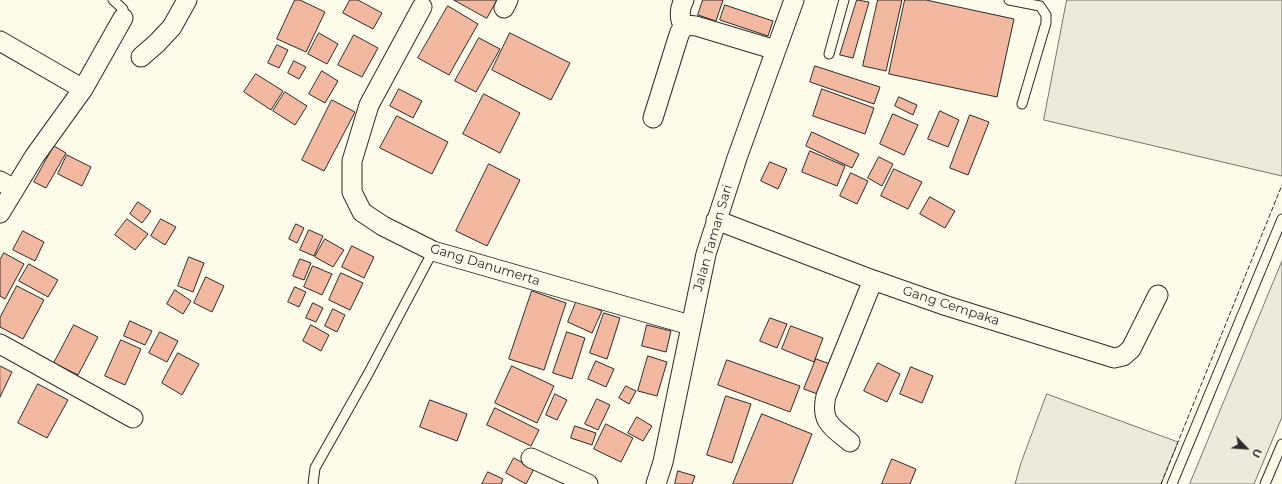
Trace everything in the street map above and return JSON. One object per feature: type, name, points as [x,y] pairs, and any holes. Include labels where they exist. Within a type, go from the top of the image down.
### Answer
[{"type":"street","points":[[141,57],[172,27],[187,0]]},
{"type":"street","points":[[684,0],[680,15],[681,22],[684,27]]},
{"type":"street","name":"Jalan Taman Sari","points":[[656,484],[663,462],[690,325],[706,254],[716,220],[794,0]]},
{"type":"street","name":"Gang Danumerta","points":[[422,7],[369,105],[352,161],[352,192],[362,212],[383,226],[433,251],[690,325]]},
{"type":"street","points":[[0,213],[7,185],[34,157],[83,89],[123,18]]},
{"type":"street","points":[[653,118],[678,38],[684,27],[689,25],[696,26],[776,50]]},
{"type":"street","points":[[0,41],[83,89]]},
{"type":"street","name":"Gang Cempaka","points":[[716,220],[873,280],[955,308],[1114,358],[1123,356],[1131,349],[1158,295]]},
{"type":"street","points":[[850,442],[831,426],[823,412],[826,396],[873,280]]},
{"type":"street","points":[[0,344],[133,418]]},
{"type":"street","points":[[531,458],[588,484]]},
{"type":"lane","points":[[113,0],[123,9],[123,18]]},
{"type":"lane","points":[[829,54],[844,0]]},
{"type":"lane","points":[[1009,0],[1040,6],[1046,15],[1046,23],[1022,104]]},
{"type":"lane","points":[[1172,484],[1282,219]]},
{"type":"lane","points":[[313,484],[316,468],[433,251]]},
{"type":"lane","points":[[1265,484],[1282,444]]},
{"type":"shaded area","points":[[1067,0],[1282,0],[1282,176],[1044,120]]},
{"type":"shaded area","points":[[1282,261],[1282,417],[1254,484],[1190,484]]},
{"type":"shaded area","points":[[1047,394],[1178,442],[1161,484],[1015,484],[1021,463]]},
{"type":"building","points":[[295,0],[300,0],[325,12],[306,52],[277,39]]},
{"type":"building","points":[[350,0],[358,0],[382,13],[373,29],[343,13]]},
{"type":"building","points":[[454,0],[497,0],[487,18]]},
{"type":"building","points":[[703,0],[723,0],[716,21],[698,15]]},
{"type":"building","points":[[857,0],[869,2],[853,58],[840,55]]},
{"type":"building","points":[[878,0],[902,0],[886,71],[863,66]]},
{"type":"building","points":[[905,0],[926,0],[1014,19],[997,97],[889,74]]},
{"type":"building","points":[[725,5],[773,21],[768,36],[720,20]]},
{"type":"building","points":[[448,6],[478,24],[449,75],[418,58]]},
{"type":"building","points":[[319,33],[338,44],[327,64],[308,54]]},
{"type":"building","points":[[510,33],[570,63],[551,100],[492,70]]},
{"type":"building","points":[[354,35],[378,48],[362,77],[338,65]]},
{"type":"building","points":[[479,38],[500,49],[476,92],[455,81]]},
{"type":"building","points":[[277,45],[288,50],[279,68],[268,63]]},
{"type":"building","points":[[294,61],[306,67],[299,79],[288,73]]},
{"type":"building","points":[[815,66],[880,87],[874,104],[810,82]]},
{"type":"building","points":[[322,71],[338,81],[325,103],[309,94]]},
{"type":"building","points":[[256,74],[283,91],[271,110],[244,92]]},
{"type":"building","points":[[399,89],[422,101],[413,118],[390,106]]},
{"type":"building","points":[[822,89],[874,108],[865,134],[813,116]]},
{"type":"building","points":[[285,92],[307,106],[295,125],[273,111]]},
{"type":"building","points":[[484,94],[520,113],[500,153],[463,134]]},
{"type":"building","points":[[899,97],[917,105],[913,115],[895,106]]},
{"type":"building","points":[[332,100],[355,112],[324,171],[302,160]]},
{"type":"building","points":[[940,111],[959,120],[948,147],[928,139]]},
{"type":"building","points":[[893,114],[918,125],[904,155],[880,144]]},
{"type":"building","points":[[970,115],[989,122],[968,175],[950,168]]},
{"type":"building","points":[[397,116],[448,142],[432,174],[380,148]]},
{"type":"building","points":[[812,132],[859,154],[852,168],[806,146]]},
{"type":"building","points":[[54,146],[66,153],[46,188],[34,182]]},
{"type":"building","points":[[810,151],[845,166],[837,186],[802,172]]},
{"type":"building","points":[[67,155],[91,167],[82,186],[58,174]]},
{"type":"building","points":[[879,157],[893,164],[882,186],[868,178]]},
{"type":"building","points":[[770,162],[787,169],[778,189],[761,181]]},
{"type":"building","points":[[489,164],[520,180],[487,246],[456,231]]},
{"type":"building","points":[[894,169],[922,182],[908,209],[881,196]]},
{"type":"building","points":[[851,173],[868,181],[857,204],[840,196]]},
{"type":"building","points":[[930,197],[955,211],[945,228],[920,214]]},
{"type":"building","points":[[138,202],[151,211],[142,223],[130,214]]},
{"type":"building","points":[[127,219],[148,234],[135,250],[115,235]]},
{"type":"building","points":[[161,219],[176,227],[165,245],[151,236]]},
{"type":"building","points":[[296,224],[304,228],[297,243],[289,239]]},
{"type":"building","points":[[309,230],[323,236],[314,256],[300,250]]},
{"type":"building","points":[[23,231],[44,242],[35,261],[13,250]]},
{"type":"building","points":[[325,239],[344,250],[333,267],[315,257]]},
{"type":"building","points":[[352,246],[374,257],[364,278],[342,267]]},
{"type":"building","points":[[4,253],[24,264],[5,299],[0,296],[0,260]]},
{"type":"building","points":[[189,257],[204,263],[193,292],[178,286]]},
{"type":"building","points":[[300,259],[311,263],[304,280],[293,276]]},
{"type":"building","points":[[29,264],[58,280],[48,297],[19,281]]},
{"type":"building","points":[[313,266],[332,274],[322,295],[304,287]]},
{"type":"building","points":[[341,273],[363,283],[350,310],[329,300]]},
{"type":"building","points":[[206,277],[224,286],[212,312],[194,303]]},
{"type":"building","points":[[17,286],[44,300],[23,339],[0,327],[0,318]]},
{"type":"building","points":[[295,287],[306,292],[299,307],[288,302]]},
{"type":"building","points":[[175,290],[191,301],[183,314],[167,304]]},
{"type":"building","points":[[532,291],[566,303],[544,370],[509,359]]},
{"type":"building","points":[[577,300],[602,311],[592,333],[568,322]]},
{"type":"building","points":[[313,303],[323,308],[316,322],[306,318]]},
{"type":"building","points":[[333,309],[345,315],[337,332],[325,326]]},
{"type":"building","points":[[604,313],[620,318],[607,359],[590,353]]},
{"type":"building","points":[[770,318],[787,324],[777,348],[760,341]]},
{"type":"building","points":[[130,321],[152,331],[145,345],[124,336]]},
{"type":"building","points":[[74,325],[98,337],[78,375],[54,363]]},
{"type":"building","points":[[311,325],[329,335],[321,351],[303,341]]},
{"type":"building","points":[[647,325],[671,331],[666,352],[642,346]]},
{"type":"building","points":[[791,326],[823,338],[814,362],[782,349]]},
{"type":"building","points":[[160,332],[178,341],[167,362],[149,353]]},
{"type":"building","points":[[567,332],[585,338],[572,379],[553,373]]},
{"type":"building","points":[[121,340],[141,349],[125,385],[105,376]]},
{"type":"building","points":[[178,353],[199,364],[182,395],[162,383]]},
{"type":"building","points":[[648,356],[667,362],[657,396],[638,391]]},
{"type":"building","points":[[816,359],[833,365],[820,395],[804,389]]},
{"type":"building","points":[[727,360],[800,386],[790,412],[718,385]]},
{"type":"building","points":[[596,361],[614,369],[606,387],[588,379]]},
{"type":"building","points":[[878,363],[900,374],[887,402],[864,391]]},
{"type":"building","points":[[0,366],[12,372],[0,397]]},
{"type":"building","points":[[512,366],[554,386],[537,423],[495,403]]},
{"type":"building","points":[[911,367],[933,376],[922,403],[900,394]]},
{"type":"building","points":[[38,384],[68,400],[47,438],[18,423]]},
{"type":"building","points":[[626,386],[636,391],[629,404],[619,398]]},
{"type":"building","points":[[555,394],[567,400],[557,420],[546,415]]},
{"type":"building","points":[[726,396],[751,404],[732,463],[707,455]]},
{"type":"building","points":[[597,399],[610,405],[598,430],[585,424]]},
{"type":"building","points":[[430,400],[467,414],[457,441],[420,427]]},
{"type":"building","points":[[495,408],[539,430],[531,446],[487,425]]},
{"type":"building","points":[[762,414],[812,434],[792,484],[733,484]]},
{"type":"building","points":[[637,417],[652,426],[643,441],[628,433]]},
{"type":"building","points":[[606,424],[633,438],[621,462],[594,449]]},
{"type":"building","points":[[575,426],[596,433],[592,445],[571,438]]},
{"type":"building","points":[[514,458],[534,469],[526,484],[506,473]]},
{"type":"building","points":[[892,459],[916,469],[910,484],[882,484]]},
{"type":"building","points":[[678,471],[695,476],[692,484],[675,484]]},
{"type":"building","points":[[488,472],[503,479],[501,484],[482,484]]},
{"type":"fence","points":[[1161,484],[1282,185]]}]
